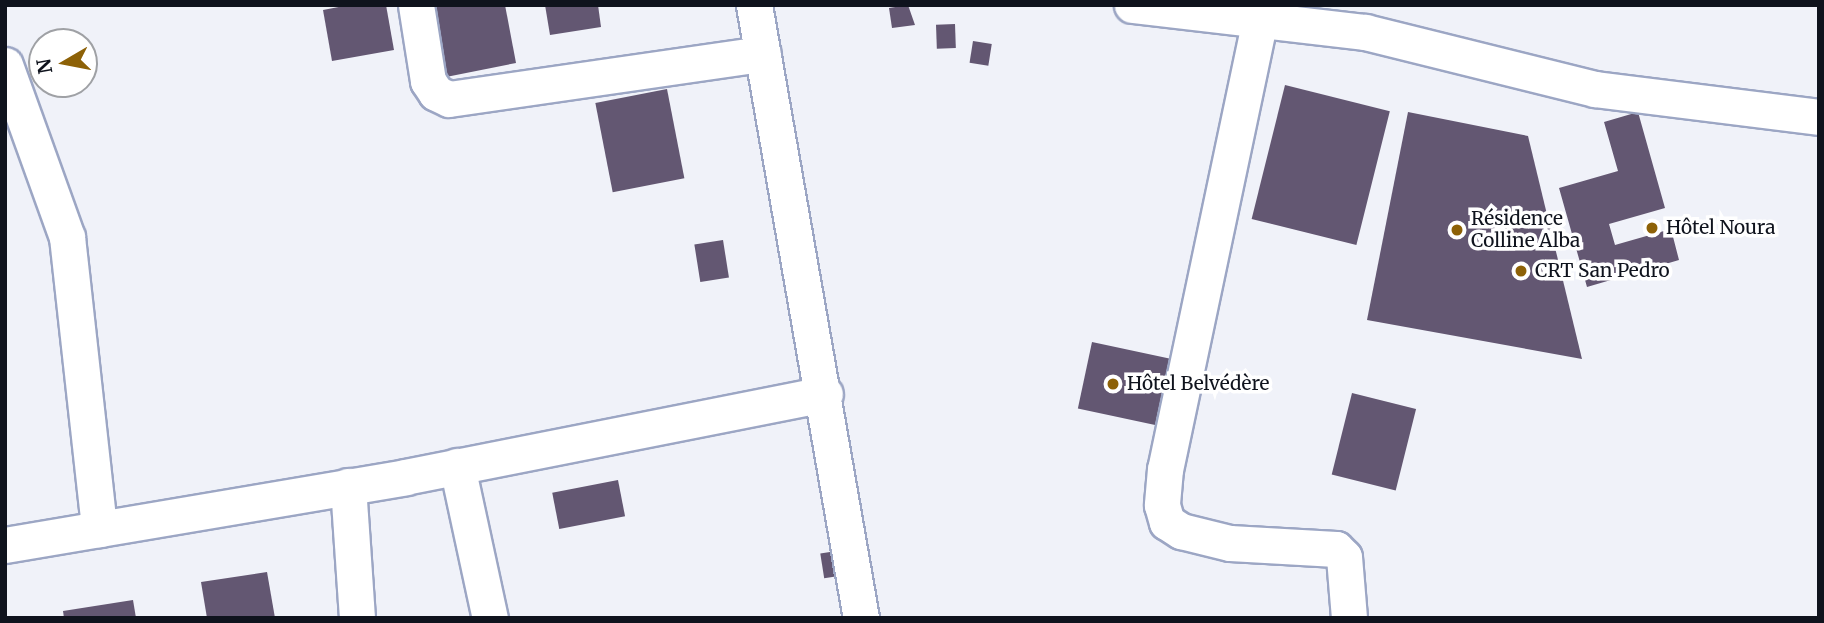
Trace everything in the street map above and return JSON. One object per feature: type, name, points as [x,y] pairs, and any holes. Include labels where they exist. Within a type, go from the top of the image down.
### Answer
[{"type":"street","points":[[416,5],[428,82],[436,93],[449,99],[763,54]]},
{"type":"street","points":[[754,5],[825,394],[861,618]]},
{"type":"street","points":[[1132,5],[1260,19],[1367,19],[1595,89],[1819,117]]},
{"type":"street","points":[[1260,19],[1165,469],[1162,505],[1167,522],[1181,531],[1230,544],[1336,549],[1343,556],[1349,618]]},
{"type":"street","points":[[5,65],[67,237],[99,529]]},
{"type":"street","points":[[5,545],[457,466],[825,394]]},
{"type":"street","points":[[457,466],[490,618]]},
{"type":"street","points":[[348,486],[357,618]]},
{"type":"building","points":[[349,5],[386,5],[394,50],[332,61],[323,10]]},
{"type":"building","points":[[427,5],[505,5],[516,63],[441,78]]},
{"type":"building","points":[[545,5],[598,5],[601,27],[550,35]]},
{"type":"building","points":[[908,5],[915,25],[892,28],[889,8]]},
{"type":"building","points":[[955,24],[956,48],[937,49],[936,25]]},
{"type":"building","points":[[973,41],[992,44],[988,66],[970,63]]},
{"type":"building","points":[[1285,85],[1390,111],[1356,245],[1252,219]]},
{"type":"building","points":[[667,89],[684,178],[613,192],[595,103]]},
{"type":"building","points":[[1408,112],[1528,136],[1582,359],[1367,320]]},
{"type":"building","points":[[1638,112],[1665,208],[1609,224],[1615,245],[1671,229],[1679,260],[1587,287],[1559,188],[1618,171],[1604,122]]},
{"type":"building","points":[[723,240],[729,278],[700,282],[694,245]]},
{"type":"building","points":[[1092,342],[1169,358],[1155,425],[1078,409]]},
{"type":"building","points":[[1352,393],[1416,409],[1396,490],[1332,475]]},
{"type":"building","points":[[618,480],[625,516],[559,529],[552,493]]},
{"type":"building","points":[[843,550],[847,575],[824,578],[820,554]]},
{"type":"building","points":[[267,572],[275,618],[207,618],[201,582]]},
{"type":"building","points":[[133,600],[136,618],[64,618],[63,611]]},
{"type":"place","name":"Hôtel Noura","points":[[1652,228]]},
{"type":"place","name":"Résidence Colline Alba","points":[[1457,230]]},
{"type":"place","name":"CRT San Pedro","points":[[1521,271]]},
{"type":"place","name":"Hôtel Belvédère","points":[[1113,384]]}]
